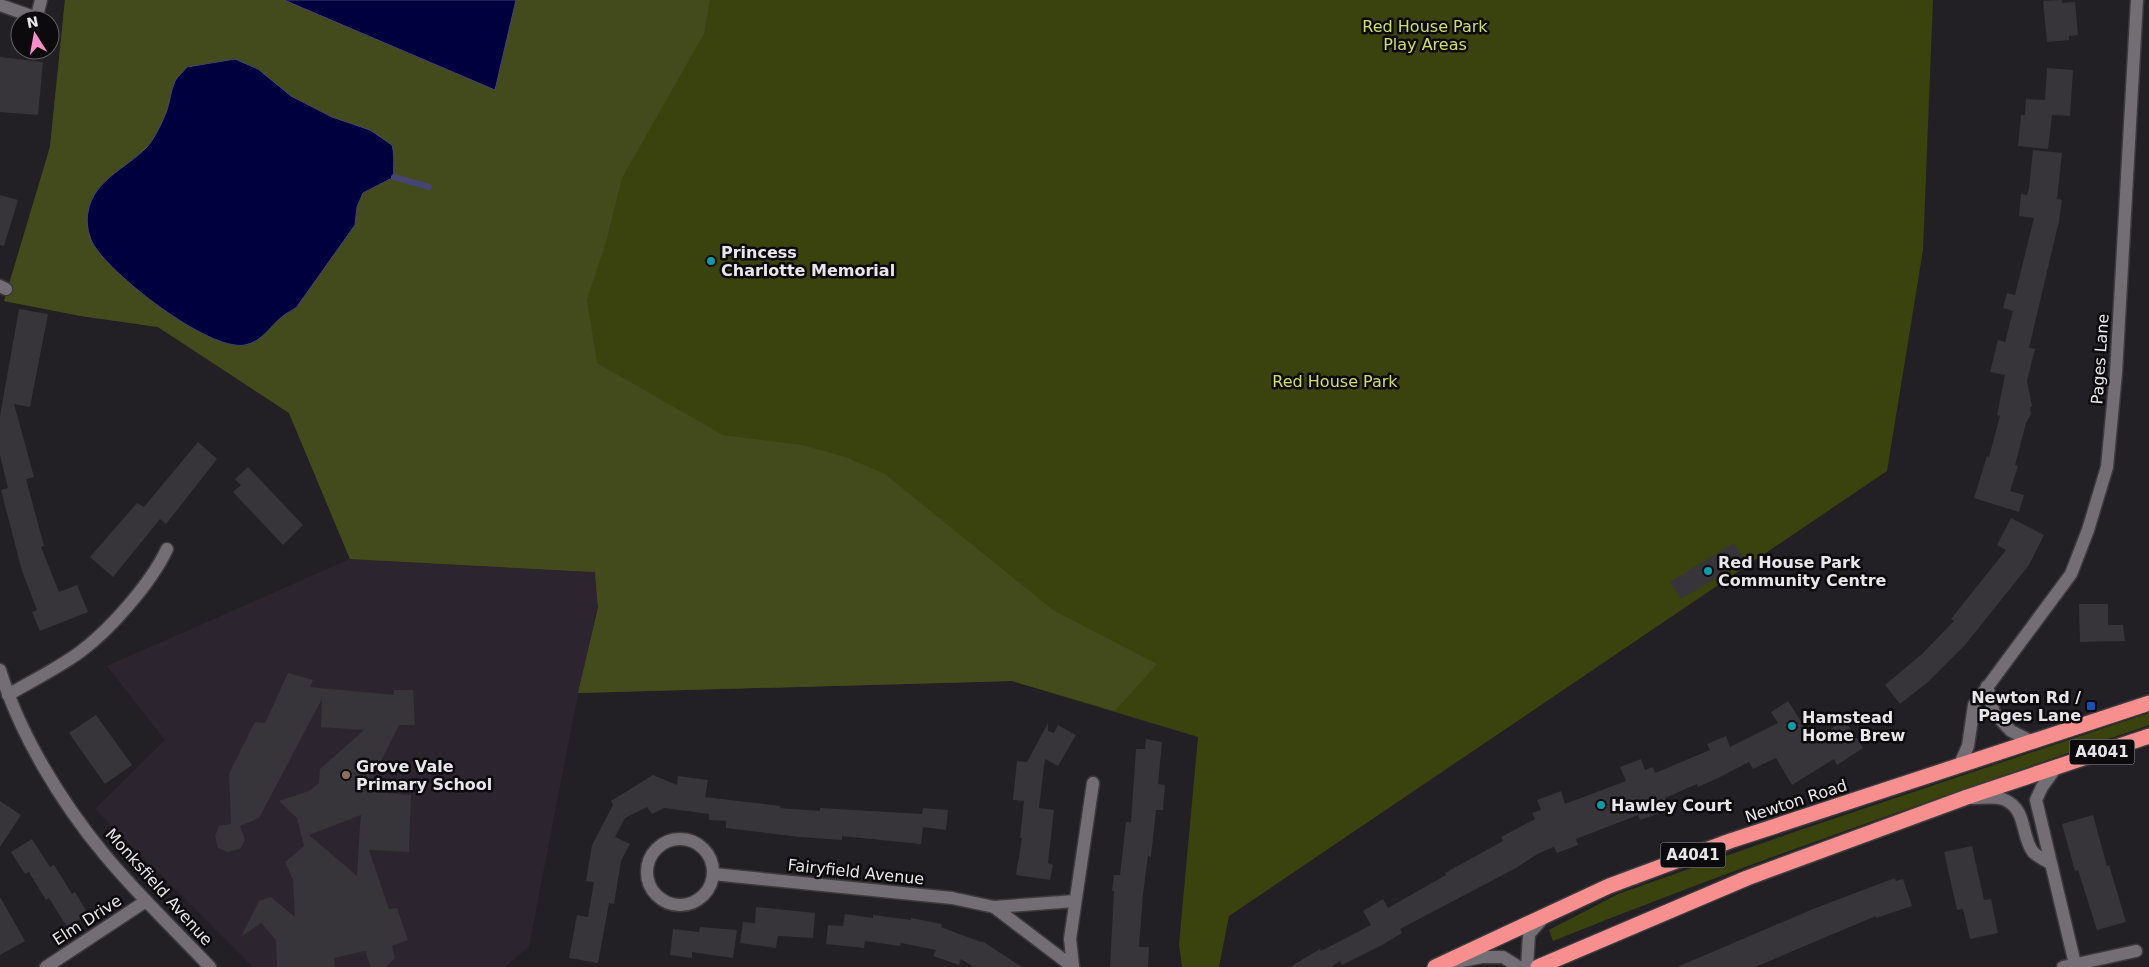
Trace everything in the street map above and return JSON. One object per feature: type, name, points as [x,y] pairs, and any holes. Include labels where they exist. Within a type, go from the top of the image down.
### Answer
[{"type":"highway","name":"Newton Road","points":[[1437,966],[1609,886],[1730,841],[2149,703]]},
{"type":"highway","name":"A4041","points":[[1538,967],[1747,878],[1967,798],[2149,736]]},
{"type":"street","name":"Pages Lane","points":[[1960,764],[1968,746],[1974,705],[2071,574],[2088,530],[2107,467],[2116,373],[2136,0]]},
{"type":"street","points":[[0,5],[13,10]]},
{"type":"street","points":[[8,696],[81,652],[119,616],[160,564],[167,549]]},
{"type":"street","name":"Monksfield Avenue","points":[[0,670],[8,696],[30,744],[58,790],[103,853],[210,967]]},
{"type":"street","points":[[1987,686],[1994,713],[2011,731],[2031,741]]},
{"type":"street","points":[[2056,768],[2042,787],[2036,800],[2075,964]]},
{"type":"street","name":"Fairyfield Avenue","points":[[1073,967],[1070,939],[1093,783]]},
{"type":"street","points":[[1967,798],[2002,799],[2014,806],[2022,816],[2032,850],[2037,856],[2050,862]]},
{"type":"street","points":[[685,839],[697,843],[706,852],[712,864],[713,874],[708,889],[699,898],[688,904],[675,905],[662,900],[653,891],[647,880],[647,867],[651,855],[660,845],[672,840],[685,839]]},
{"type":"street","name":"Fairyfield Avenue","points":[[713,874],[952,898],[994,907],[1075,902]]},
{"type":"street","name":"Elm Drive","points":[[46,967],[146,901]]},
{"type":"street","name":"Fairyfield Avenue","points":[[994,907],[1073,967]]},
{"type":"street","points":[[1527,967],[1529,934],[1546,914]]},
{"type":"street","points":[[2063,967],[2136,951]]},
{"type":"street","points":[[1437,966],[1482,957],[1503,957],[1518,967]]},
{"type":"shaded area","points":[[284,0],[516,0],[495,90]]},
{"type":"shaded area","points":[[235,59],[258,69],[291,96],[332,117],[370,130],[392,145],[394,157],[394,177],[363,193],[357,207],[355,225],[296,308],[283,316],[256,341],[245,345],[229,344],[208,336],[161,308],[138,290],[102,256],[92,242],[87,223],[91,201],[97,191],[112,175],[139,155],[153,139],[168,107],[175,81],[179,75],[187,67]]},
{"type":"shaded area","name":"Grove Vale Primary School","points":[[350,559],[596,572],[598,608],[578,693],[529,946],[505,967],[253,967],[95,809],[165,740],[107,666]]},
{"type":"green space","name":"Red House Park","points":[[65,0],[1933,0],[1923,250],[1887,471],[1229,916],[1219,967],[1182,967],[1179,944],[1198,737],[1012,681],[578,693],[598,608],[595,572],[350,559],[289,413],[158,327],[81,316],[4,301],[50,147]]},
{"type":"green space","points":[[65,0],[284,0],[495,90],[516,0],[710,0],[704,34],[622,178],[606,242],[587,300],[597,363],[723,435],[802,445],[846,457],[885,474],[1053,610],[1157,664],[1115,711],[1012,681],[578,693],[598,608],[595,572],[350,559],[289,413],[158,327],[81,316],[4,301],[50,147]]},
{"type":"green space","points":[[2149,713],[2149,725],[1775,856],[1553,941],[1549,930],[1618,894],[1800,830]]},
{"type":"building","points":[[2062,0],[2062,3],[2075,2],[2078,35],[2069,36],[2069,40],[2047,42],[2043,1]]},
{"type":"building","points":[[0,57],[10,58],[10,60],[43,62],[38,115],[0,112]]},
{"type":"building","points":[[2047,68],[2073,70],[2070,116],[2052,115],[2048,149],[2018,146],[2021,115],[2025,115],[2026,99],[2045,100]]},
{"type":"building","points":[[2033,150],[2062,153],[2057,199],[2062,200],[2059,221],[2029,348],[2035,349],[2027,381],[2032,406],[2030,408],[2031,414],[2026,423],[2015,465],[2018,466],[2010,491],[2024,495],[2019,512],[1974,498],[1987,456],[1989,457],[2000,416],[1997,415],[2005,375],[1990,372],[1998,340],[2005,342],[2013,311],[2003,308],[2007,293],[2015,295],[2034,218],[2019,216],[2021,194],[2027,195],[2029,188]]},
{"type":"building","points":[[0,195],[18,200],[4,246],[0,245]]},
{"type":"building","points":[[19,309],[48,314],[30,407],[14,404],[34,477],[26,479],[44,546],[41,547],[59,592],[77,585],[88,612],[40,631],[32,612],[37,610],[22,571],[1,490],[8,488],[0,455],[0,416]]},
{"type":"building","points":[[198,442],[217,459],[166,524],[160,519],[113,577],[90,557],[137,503],[144,507]]},
{"type":"building","points":[[248,467],[303,525],[283,545],[233,492],[241,485],[235,479]]},
{"type":"building","points":[[2011,518],[2044,535],[2029,565],[1965,645],[1928,682],[1900,704],[1885,685],[1922,654],[1954,621],[1951,619],[2006,550],[1997,545]]},
{"type":"building","name":"Red House Park Community Centre","points":[[1734,543],[1745,560],[1681,599],[1670,582]]},
{"type":"building","points":[[2079,604],[2108,604],[2108,625],[2123,625],[2125,641],[2080,642]]},
{"type":"building","points":[[288,673],[313,680],[310,687],[394,695],[394,690],[413,690],[415,725],[399,725],[366,791],[411,795],[409,852],[369,850],[389,909],[397,908],[408,940],[392,946],[395,958],[386,967],[371,967],[365,951],[334,958],[335,967],[277,967],[276,940],[261,923],[241,937],[259,901],[271,897],[295,917],[293,880],[285,862],[304,846],[297,818],[279,801],[309,791],[319,783],[320,769],[364,730],[321,727],[322,699],[259,818],[240,826],[245,840],[240,849],[227,852],[218,848],[215,836],[219,826],[231,824],[229,774],[255,722],[265,723]],"holes":[[[361,815],[357,876],[309,835]]]},
{"type":"building","points":[[1788,701],[1813,740],[1845,720],[1863,748],[1837,765],[1834,759],[1792,785],[1776,758],[1753,769],[1749,762],[1698,787],[1697,784],[1665,798],[1667,804],[1661,807],[1663,812],[1640,820],[1638,815],[1576,839],[1578,845],[1557,853],[1554,847],[1539,853],[1516,868],[1400,929],[1402,933],[1342,965],[1340,961],[1331,967],[1290,967],[1320,949],[1321,951],[1371,925],[1363,911],[1383,899],[1388,908],[1446,875],[1445,873],[1503,841],[1501,837],[1535,819],[1532,813],[1541,810],[1537,800],[1561,791],[1565,804],[1626,781],[1620,767],[1641,759],[1645,770],[1653,767],[1655,773],[1710,750],[1707,744],[1726,736],[1730,747],[1778,723],[1771,712]]},
{"type":"building","points":[[96,715],[132,765],[105,784],[69,733]]},
{"type":"building","points":[[1048,723],[1048,731],[1054,733],[1058,725],[1076,735],[1058,766],[1045,759],[1039,808],[1054,810],[1048,863],[1053,865],[1050,880],[1016,875],[1022,838],[1020,838],[1024,801],[1013,800],[1017,761],[1027,762]]},
{"type":"building","points":[[1146,739],[1162,742],[1158,784],[1165,785],[1163,810],[1156,810],[1151,857],[1148,856],[1143,894],[1139,947],[1149,947],[1148,967],[1110,967],[1114,875],[1120,875],[1126,822],[1131,822],[1136,749],[1145,749]]},
{"type":"building","points":[[653,775],[677,785],[678,776],[708,780],[705,797],[780,806],[780,808],[820,811],[820,808],[922,814],[923,808],[948,810],[946,830],[923,827],[921,844],[842,836],[842,840],[800,837],[726,828],[726,821],[709,820],[709,814],[664,808],[652,814],[647,807],[625,818],[615,837],[630,844],[621,861],[614,904],[609,903],[598,963],[569,958],[577,915],[588,917],[594,882],[586,881],[592,845],[613,805],[611,801]]},
{"type":"building","points":[[0,801],[21,815],[0,847]]},
{"type":"building","points":[[2093,815],[2107,866],[2109,865],[2126,922],[2097,930],[2078,870],[2075,871],[2062,824]]},
{"type":"building","points":[[32,839],[50,867],[54,865],[72,894],[75,892],[88,914],[67,927],[49,898],[46,900],[29,872],[25,874],[11,852]]},
{"type":"building","points":[[1972,846],[1984,900],[1991,899],[1998,933],[1970,939],[1963,909],[1957,910],[1944,852]]},
{"type":"building","points":[[1895,878],[1896,881],[1903,879],[1912,906],[1876,918],[1876,916],[1755,967],[1677,967],[1813,909]]},
{"type":"building","points":[[0,897],[25,941],[0,955]]},
{"type":"building","points":[[756,907],[815,913],[813,938],[778,936],[776,948],[740,943],[743,922],[755,923]]},
{"type":"building","points":[[845,914],[873,918],[873,915],[911,920],[911,918],[942,924],[941,927],[982,941],[1022,967],[974,967],[961,959],[959,965],[933,956],[936,950],[901,943],[900,946],[865,941],[864,948],[826,944],[828,925],[843,926]]},
{"type":"building","points":[[700,927],[737,930],[733,958],[692,952],[692,958],[670,955],[673,929],[699,932]]},
{"type":"waterway","points":[[394,177],[429,187]]},
{"type":"place","name":"Princess Charlotte Memorial","points":[[711,261]]},
{"type":"place","name":"Red House Park Community Centre","points":[[1708,571]]},
{"type":"place","name":"Newton Rd / Pages Lane","points":[[2091,706]]},
{"type":"place","name":"Hamstead Home Brew","points":[[1792,726]]},
{"type":"place","name":"Grove Vale Primary School","points":[[346,775]]},
{"type":"place","name":"Hawley Court","points":[[1601,805]]},
{"type":"park label","name":"Red House Park Play Areas","points":[[1425,35]]}]
